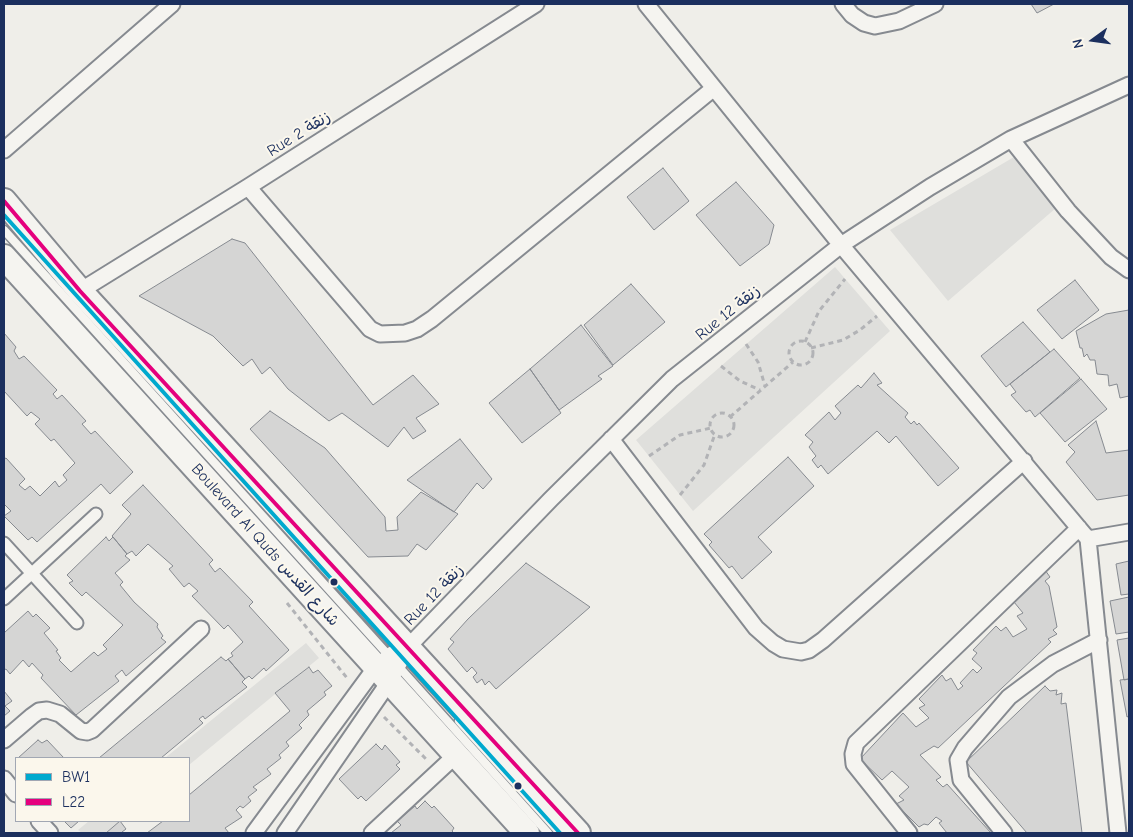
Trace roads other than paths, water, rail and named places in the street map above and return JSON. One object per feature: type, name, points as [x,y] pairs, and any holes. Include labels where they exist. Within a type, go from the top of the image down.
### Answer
[{"type":"main road","name":"Boulevard Al Quds شارع القدس","points":[[4,200],[394,661],[456,755],[527,833]]},
{"type":"main road","name":"Boulevard Al Quds شارع القدس","points":[[4,257],[394,661],[578,833]]},
{"type":"street","points":[[4,150],[172,4]]},
{"type":"street","name":"Rue 2 زنقة","points":[[80,291],[536,4]]},
{"type":"street","points":[[646,4],[841,245],[1084,534],[1099,640],[1118,833]]},
{"type":"street","points":[[843,4],[852,15],[864,23],[875,26],[899,21],[935,4]]},
{"type":"street","name":"Rue 12 زنقة","points":[[394,661],[672,379],[841,245],[930,187],[1011,139],[1129,86]]},
{"type":"street","points":[[248,187],[370,329],[380,334],[405,333],[418,328],[432,319],[714,88]]},
{"type":"street","points":[[1011,139],[1068,211],[1111,257],[1129,270]]},
{"type":"street","points":[[611,439],[756,628],[783,649],[801,652],[809,650],[823,640],[1024,461]]},
{"type":"street","points":[[4,599],[96,514]]},
{"type":"street","points":[[909,833],[854,764],[853,754],[856,743],[1084,534],[1129,532]]},
{"type":"street","points":[[4,543],[77,623]]},
{"type":"street","points":[[4,740],[39,711],[47,710],[60,714],[81,731],[87,732],[92,730],[201,630]]},
{"type":"street","points":[[1004,833],[961,780],[958,760],[1009,697],[1053,664],[1099,640]]},
{"type":"street","points":[[254,833],[394,661]]},
{"type":"street","points":[[285,833],[394,661]]},
{"type":"street","points":[[372,833],[456,755]]},
{"type":"street","points":[[4,779],[15,793]]},
{"type":"street","points":[[40,822],[50,833]]},
{"type":"lane","points":[[4,215],[215,452],[394,661],[560,833]]},
{"type":"lane","points":[[4,230],[548,833]]}]
